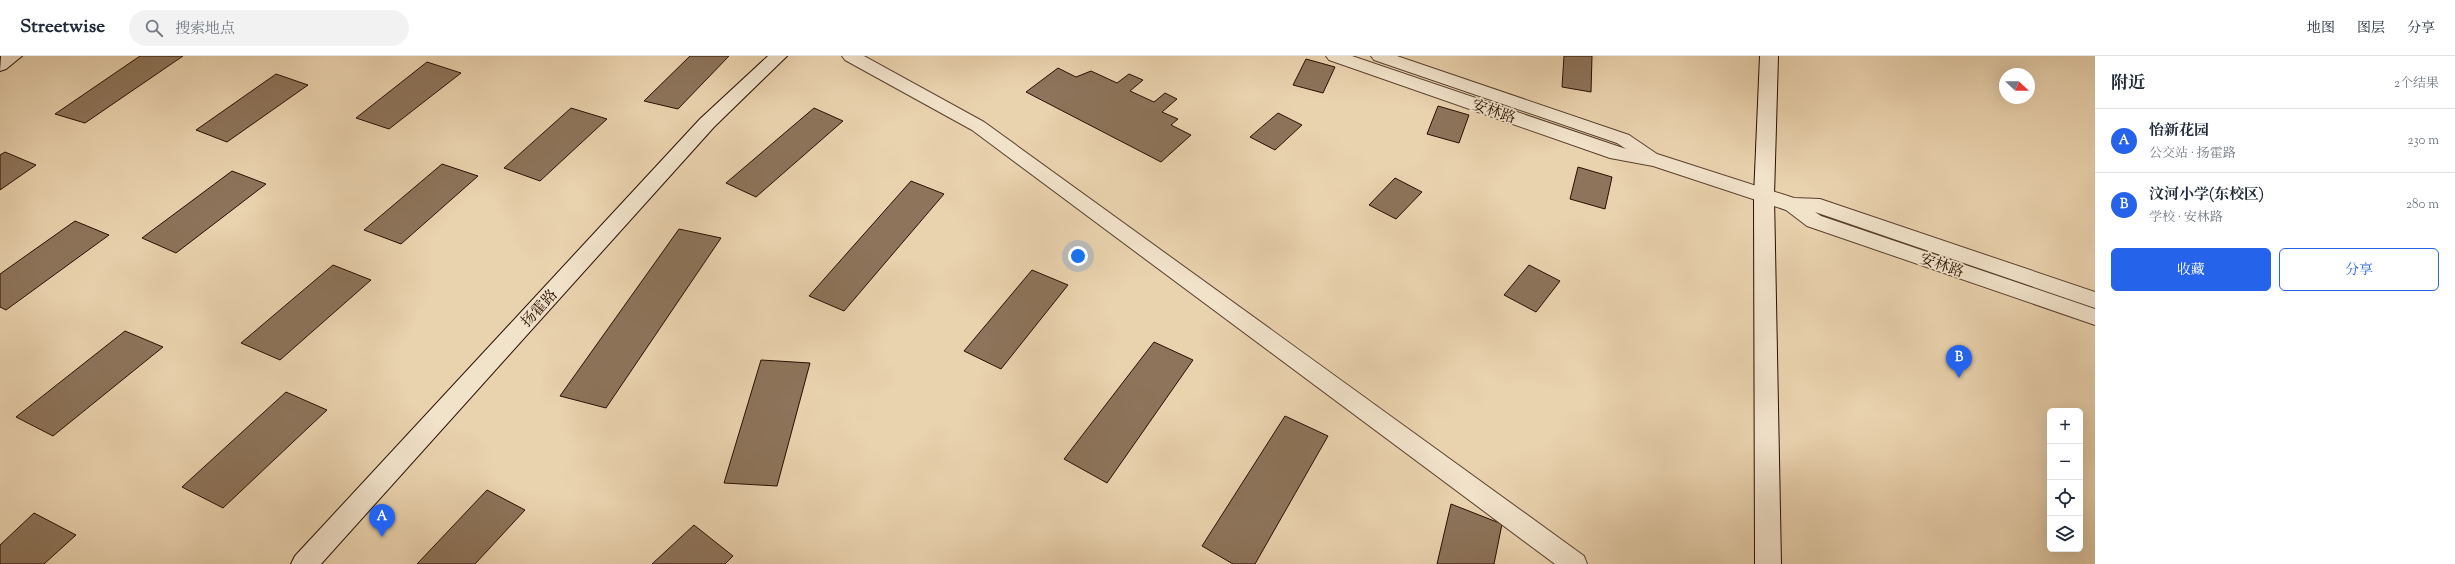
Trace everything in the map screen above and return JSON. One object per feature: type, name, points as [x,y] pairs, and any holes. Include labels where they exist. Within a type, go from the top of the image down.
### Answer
[{"type":"street","points":[[0,65],[13,56]]},
{"type":"street","name":"扬霍路","points":[[304,564],[707,123],[778,56]]},
{"type":"street","points":[[851,56],[978,126],[1575,564]]},
{"type":"street","name":"安林路","points":[[1335,56],[1617,154],[1655,160],[1793,205],[1814,221],[2095,317]]},
{"type":"street","name":"安林路","points":[[1380,56],[1623,139],[1655,160]]},
{"type":"street","points":[[1768,564],[1764,196],[1769,56]]},
{"type":"street","name":"安林路","points":[[1793,205],[1813,204],[2095,300]]},
{"type":"building","points":[[140,56],[183,56],[85,123],[55,114]]},
{"type":"building","points":[[690,56],[729,56],[678,109],[644,101]]},
{"type":"building","points":[[1564,56],[1592,56],[1591,92],[1562,87]]},
{"type":"building","points":[[1306,59],[1335,67],[1323,93],[1293,85]]},
{"type":"building","points":[[427,62],[461,73],[389,129],[356,118]]},
{"type":"building","points":[[1058,68],[1076,77],[1091,71],[1117,83],[1129,74],[1143,80],[1130,91],[1154,102],[1165,93],[1177,99],[1162,112],[1178,119],[1171,125],[1191,135],[1161,162],[1026,92]]},
{"type":"building","points":[[276,74],[308,85],[227,142],[196,130]]},
{"type":"building","points":[[1438,106],[1469,115],[1459,143],[1427,134]]},
{"type":"building","points":[[571,108],[607,119],[540,181],[504,168]]},
{"type":"building","points":[[814,108],[843,121],[756,197],[726,183]]},
{"type":"building","points":[[1278,113],[1302,125],[1275,150],[1250,137]]},
{"type":"building","points":[[5,152],[36,165],[0,190],[0,155]]},
{"type":"building","points":[[442,164],[478,176],[401,244],[364,230]]},
{"type":"building","points":[[1578,167],[1612,177],[1605,209],[1570,199]]},
{"type":"building","points":[[232,171],[266,184],[176,253],[142,238]]},
{"type":"building","points":[[1395,178],[1422,192],[1396,219],[1369,205]]},
{"type":"building","points":[[911,181],[944,194],[844,311],[809,296]]},
{"type":"building","points":[[75,221],[109,235],[6,310],[0,307],[0,274]]},
{"type":"building","points":[[679,229],[721,238],[606,408],[560,396]]},
{"type":"building","points":[[333,265],[371,280],[280,360],[241,343]]},
{"type":"building","points":[[1529,265],[1560,281],[1536,312],[1504,295]]},
{"type":"building","points":[[1032,270],[1068,285],[1001,369],[964,351]]},
{"type":"building","points":[[125,331],[163,347],[53,436],[16,417]]},
{"type":"building","points":[[1154,342],[1193,360],[1107,483],[1064,459]]},
{"type":"building","points":[[761,360],[810,363],[777,486],[724,483]]},
{"type":"building","points":[[286,392],[327,410],[223,508],[182,487]]},
{"type":"building","points":[[1285,416],[1328,436],[1255,564],[1233,564],[1202,546]]},
{"type":"building","points":[[487,490],[525,510],[475,564],[417,564]]},
{"type":"building","points":[[1451,504],[1502,524],[1494,564],[1437,564]]},
{"type":"building","points":[[34,513],[76,535],[44,564],[0,564],[0,545]]},
{"type":"building","points":[[694,525],[733,556],[725,564],[652,564]]},
{"type":"place","name":"汶河小学(东校区)","points":[[1959,378]]},
{"type":"place","name":"怡新花园","points":[[382,537]]}]
